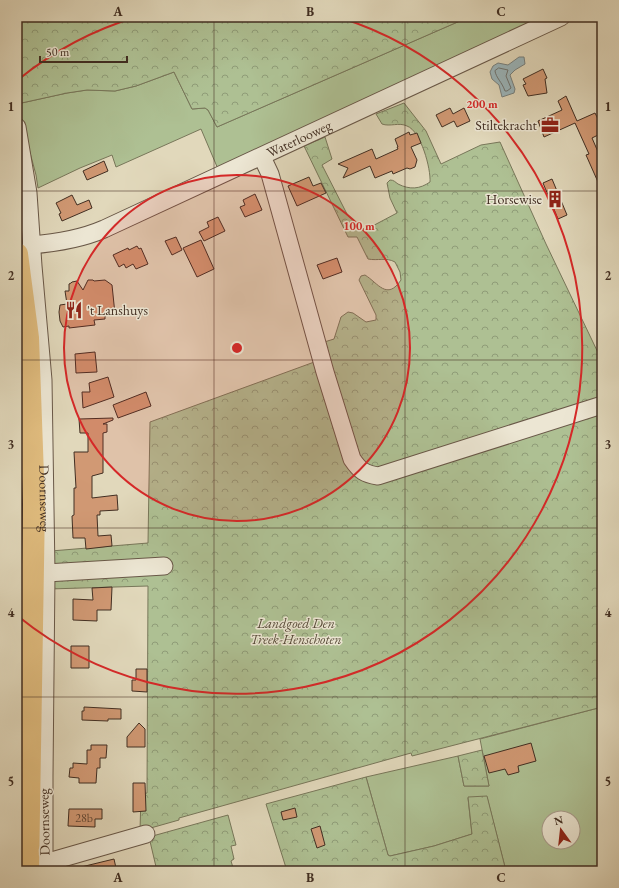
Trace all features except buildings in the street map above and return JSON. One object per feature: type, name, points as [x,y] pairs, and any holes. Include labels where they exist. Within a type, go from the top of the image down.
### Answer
[{"type":"main road","name":"Doornseweg","points":[[24,249],[34,504],[39,868]]},
{"type":"street","name":"Waterlooweg","points":[[24,249],[94,233],[262,157],[562,17]]},
{"type":"street","name":"Doornseweg","points":[[17,127],[28,192],[24,249],[43,380],[46,573],[44,776],[39,868]]},
{"type":"street","points":[[262,157],[270,174],[325,372],[352,459],[357,467],[367,474],[378,476],[602,405]]},
{"type":"street","points":[[46,573],[164,566]]},
{"type":"street","points":[[39,868],[146,834]]},
{"type":"green space","points":[[17,17],[469,17],[217,127],[208,110],[205,108],[192,109],[174,72],[136,86],[115,91],[87,90],[17,104]]},
{"type":"green space","points":[[469,17],[548,17],[218,169],[201,129],[116,167],[112,155],[38,188],[36,175],[17,104],[87,90],[115,91],[136,86],[174,72],[192,109],[205,108],[208,110],[217,127]]},
{"type":"green space","points":[[404,103],[426,131],[441,164],[481,145],[500,142],[546,244],[602,361],[602,398],[379,469],[363,468],[321,343],[334,339],[341,317],[348,312],[353,313],[366,322],[376,320],[376,315],[359,280],[361,276],[365,275],[378,286],[387,290],[396,286],[401,280],[400,272],[395,262],[385,259],[368,259],[357,237],[348,237],[304,146],[325,137],[332,159],[322,165],[348,216],[365,230],[397,213],[390,198],[387,183],[390,180],[402,186],[411,188],[419,187],[430,182],[427,160],[417,135],[412,129],[404,125],[382,124],[376,114]]},
{"type":"green space","name":"Landgoed Den Treek-Henschoten","points":[[317,361],[365,478],[602,407],[602,707],[412,756],[411,753],[179,818],[179,820],[140,831],[141,794],[147,793],[148,586],[49,589],[51,551],[148,543],[150,422]]},
{"type":"green space","points":[[17,368],[22,472],[18,871]]},
{"type":"green space","points":[[602,707],[602,871],[506,871],[487,797],[468,798],[472,834],[434,846],[390,856],[388,855],[366,777],[458,756],[464,786],[489,786],[480,739]]},
{"type":"green space","points":[[482,750],[489,786],[464,786],[458,756]]},
{"type":"green space","points":[[366,777],[388,855],[390,856],[434,846],[472,834],[468,797],[487,796],[506,871],[287,871],[266,804]]},
{"type":"green space","points":[[228,815],[236,845],[231,846],[234,859],[231,861],[234,871],[157,871],[149,837]]},
{"type":"water","points":[[519,57],[524,57],[525,64],[510,75],[515,89],[514,93],[502,97],[499,85],[492,79],[490,72],[493,66],[498,63],[508,65]]},
{"type":"place","name":"Stiltekracht","points":[[550,125]]},
{"type":"place","name":"Horsewise","points":[[555,199]]},
{"type":"place","name":"'t Lanshuys","points":[[74,310]]}]
